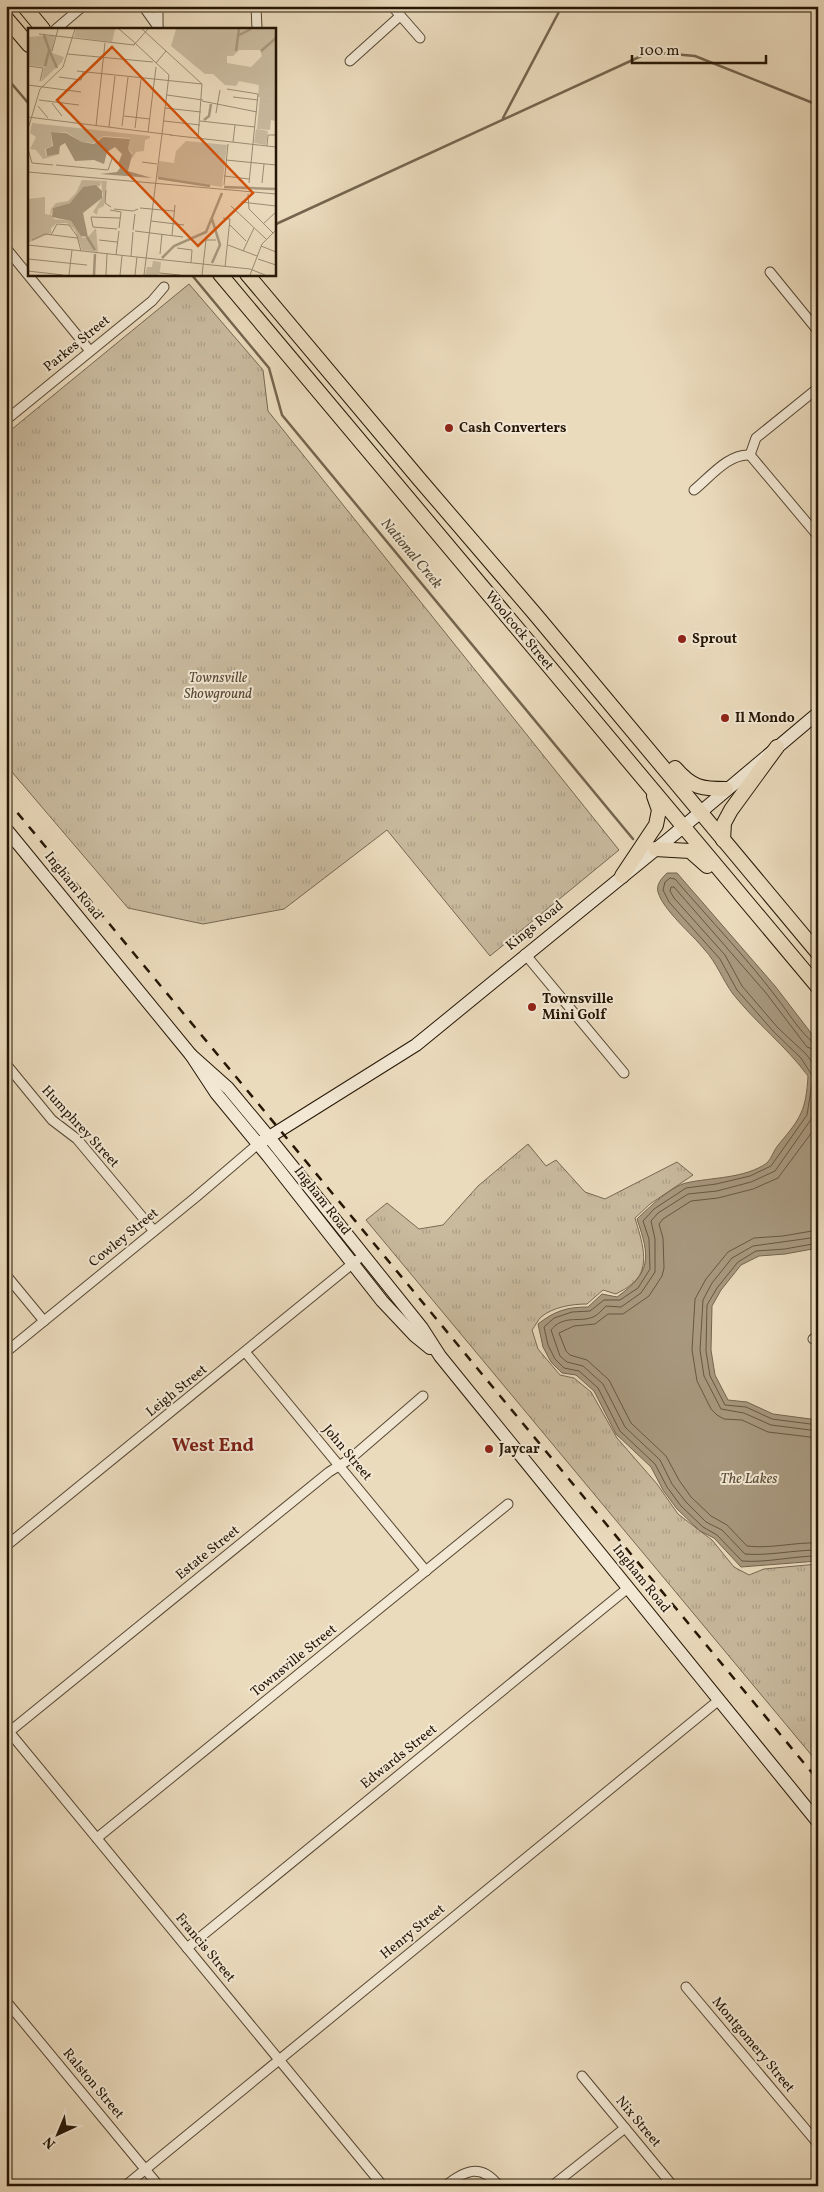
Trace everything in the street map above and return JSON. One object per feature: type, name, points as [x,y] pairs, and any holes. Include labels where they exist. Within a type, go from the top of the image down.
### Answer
[{"type":"main road","points":[[24,6],[42,28]]},
{"type":"main road","points":[[6,18],[28,44]]},
{"type":"main road","name":"Woolcock Street","points":[[221,275],[818,987]]},
{"type":"main road","name":"Woolcock Street","points":[[248,275],[535,614],[818,953]]},
{"type":"main road","points":[[535,614],[581,656],[682,776],[702,788],[726,789]]},
{"type":"main road","name":"Kings Road","points":[[258,1144],[416,1044],[700,812],[818,712]]},
{"type":"main road","points":[[723,840],[724,823],[731,810],[777,747]]},
{"type":"main road","points":[[622,876],[656,825],[659,810],[651,789]]},
{"type":"main road","name":"Ingham Road","points":[[6,829],[11,843],[191,1055],[216,1094],[258,1144],[352,1264],[394,1314],[440,1356]]},
{"type":"main road","points":[[655,849],[682,850],[695,854],[724,887],[768,926]]},
{"type":"main road","name":"Ingham Road","points":[[191,1055],[228,1088],[268,1136],[422,1328],[440,1356],[818,1822]]},
{"type":"street","points":[[57,28],[83,6]]},
{"type":"street","points":[[143,6],[158,28]]},
{"type":"street","points":[[158,6],[158,28]]},
{"type":"street","points":[[256,6],[257,28]]},
{"type":"street","points":[[392,6],[420,38]]},
{"type":"street","points":[[66,28],[74,14]]},
{"type":"street","points":[[350,60],[400,16]]},
{"type":"street","points":[[6,248],[90,351]]},
{"type":"street","points":[[770,272],[818,331]]},
{"type":"street","name":"Parkes Street","points":[[6,420],[152,301],[164,287]]},
{"type":"street","points":[[750,455],[756,438],[818,388]]},
{"type":"street","points":[[694,490],[733,458],[741,454],[750,455],[818,536]]},
{"type":"street","points":[[525,954],[624,1073]]},
{"type":"street","name":"Humphrey Street","points":[[6,1064],[52,1120],[77,1139],[154,1231]]},
{"type":"street","name":"Cowley Street","points":[[6,1352],[258,1144]]},
{"type":"street","name":"Leigh Street","points":[[6,1546],[246,1353],[363,1255]]},
{"type":"street","points":[[6,1275],[44,1320]]},
{"type":"street","name":"John Street","points":[[246,1353],[426,1571]]},
{"type":"street","name":"Estate Street","points":[[8,1730],[340,1466],[423,1396]]},
{"type":"street","name":"Townsville Street","points":[[97,1838],[508,1504]]},
{"type":"street","name":"Edwards Street","points":[[187,1948],[628,1588]]},
{"type":"street","name":"Henry Street","points":[[125,2186],[279,2058],[720,1700]]},
{"type":"street","name":"Francis Street","points":[[8,1730],[383,2186]]},
{"type":"street","name":"Montgomery Street","points":[[686,1986],[818,2144]]},
{"type":"street","name":"Ralston Street","points":[[6,2001],[159,2186]]},
{"type":"street","name":"Nix Street","points":[[582,2076],[673,2186]]},
{"type":"street","points":[[552,2186],[624,2128]]},
{"type":"street","points":[[445,2186],[466,2172],[475,2171],[485,2173],[499,2186]]},
{"type":"green space","name":"Townsville Showground","points":[[189,284],[263,370],[268,411],[619,850],[490,956],[387,830],[284,909],[203,924],[128,908],[6,765],[6,434]]},
{"type":"green space","points":[[528,1144],[546,1166],[556,1160],[585,1192],[605,1199],[677,1162],[693,1175],[650,1204],[635,1218],[642,1244],[644,1261],[639,1276],[633,1283],[616,1294],[603,1290],[587,1304],[557,1308],[541,1317],[532,1330],[538,1349],[560,1375],[574,1378],[591,1392],[617,1438],[657,1484],[678,1514],[712,1540],[734,1567],[749,1575],[764,1569],[818,1564],[818,1763],[366,1220],[387,1203],[419,1229],[443,1225],[478,1186]]},
{"type":"water","name":"The Lakes","points":[[667,873],[677,873],[775,986],[818,1042],[818,1248],[785,1254],[759,1256],[741,1265],[721,1290],[712,1306],[711,1350],[715,1375],[728,1400],[747,1402],[773,1414],[818,1420],[818,1561],[741,1567],[714,1538],[700,1531],[677,1509],[663,1490],[651,1467],[616,1434],[594,1391],[576,1375],[562,1373],[551,1362],[543,1347],[538,1324],[555,1313],[573,1308],[588,1307],[602,1294],[617,1297],[637,1280],[645,1263],[646,1254],[637,1219],[647,1209],[680,1185],[738,1175],[767,1163],[777,1146],[793,1127],[804,1106],[808,1076],[733,994],[709,954],[678,922],[661,899],[658,886]]},
{"type":"waterway","points":[[503,118],[562,6]]},
{"type":"waterway","points":[[275,225],[650,52],[695,56],[818,105]]},
{"type":"waterway","name":"National Creek","points":[[6,77],[28,103]]},
{"type":"waterway","name":"National Creek","points":[[192,275],[269,368],[282,415],[633,839]]},
{"type":"railway","points":[[6,799],[818,1780]]},
{"type":"place","name":"Cash Converters","points":[[449,428]]},
{"type":"place","name":"Sprout","points":[[682,639]]},
{"type":"place","name":"Il Mondo","points":[[725,718]]},
{"type":"place","name":"Townsville Mini Golf","points":[[532,1007]]},
{"type":"place","name":"Jaycar","points":[[489,1449]]},
{"type":"district","name":"West End","points":[[213,1446]]}]
